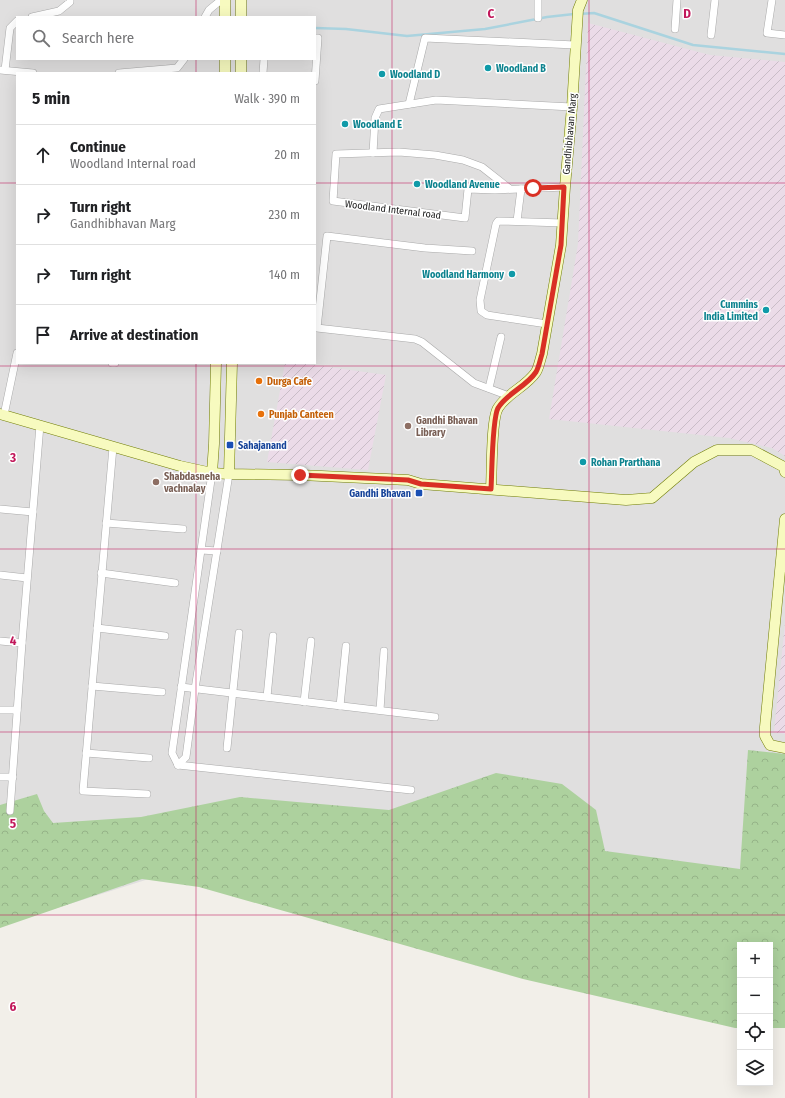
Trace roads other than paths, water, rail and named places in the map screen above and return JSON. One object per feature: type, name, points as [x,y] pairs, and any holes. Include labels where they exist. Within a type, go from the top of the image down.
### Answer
[{"type":"street","points":[[36,16],[59,11],[70,2],[70,0]]},
{"type":"street","points":[[538,0],[538,18]]},
{"type":"street","name":"Gandhibhavan Marg","points":[[491,489],[494,426],[497,409],[537,371],[542,354],[561,245],[564,187],[572,107],[577,14],[582,0]]},
{"type":"street","points":[[675,29],[677,0]]},
{"type":"street","points":[[711,35],[715,0]]},
{"type":"street","points":[[772,0],[766,33],[785,35]]},
{"type":"street","points":[[206,16],[209,10],[223,2],[225,16]]},
{"type":"street","points":[[240,3],[241,16]]},
{"type":"street","points":[[16,22],[10,28],[3,70],[23,72]]},
{"type":"street","points":[[316,38],[318,38],[316,72]]},
{"type":"street","points":[[409,104],[425,38],[575,45]]},
{"type":"street","points":[[131,72],[178,68],[183,60]]},
{"type":"street","points":[[225,60],[225,72]]},
{"type":"street","points":[[241,60],[241,72]]},
{"type":"street","points":[[263,72],[264,60]]},
{"type":"street","points":[[373,153],[375,118],[379,109],[436,100],[572,107]]},
{"type":"street","name":"Woodland Internal road","points":[[510,189],[482,166],[435,154],[399,152],[336,154],[333,201],[465,218],[468,189],[495,190],[564,187]]},
{"type":"street","points":[[517,221],[520,189]]},
{"type":"street","points":[[547,324],[487,315],[481,311],[480,300],[496,224],[498,221],[562,223]]},
{"type":"street","points":[[472,251],[425,248],[327,236],[317,328],[414,339],[422,342],[474,383],[509,396]]},
{"type":"street","points":[[489,388],[501,337]]},
{"type":"street","points":[[16,357],[2,414],[180,466],[212,473],[408,480],[421,484],[626,500],[652,498],[694,462],[717,450],[752,450],[784,467],[785,472]]},
{"type":"street","points":[[178,765],[172,753],[212,473],[216,364]]},
{"type":"street","points":[[178,765],[186,757],[195,689],[230,474],[232,364]]},
{"type":"street","points":[[10,811],[32,512],[40,425]]},
{"type":"street","points":[[113,446],[101,573],[84,791],[147,794]]},
{"type":"street","points":[[0,510],[32,512]]},
{"type":"street","points":[[785,519],[764,727],[765,736],[770,745],[785,748]]},
{"type":"street","points":[[106,523],[183,529]]},
{"type":"street","points":[[201,550],[217,551]]},
{"type":"street","points":[[101,573],[175,583]]},
{"type":"street","points":[[0,575],[27,578]]},
{"type":"street","points":[[97,628],[166,636]]},
{"type":"street","points":[[227,748],[239,633]]},
{"type":"street","points":[[267,697],[273,636]]},
{"type":"street","points":[[0,641],[22,643]]},
{"type":"street","points":[[304,702],[311,641]]},
{"type":"street","points":[[340,706],[346,646]]},
{"type":"street","points":[[380,710],[384,650]]},
{"type":"street","points":[[92,686],[162,692]]},
{"type":"street","points":[[181,687],[435,717]]},
{"type":"street","points":[[0,710],[18,710]]},
{"type":"street","points":[[86,753],[149,758]]},
{"type":"street","points":[[178,765],[411,790]]},
{"type":"street","points":[[0,777],[12,777]]},
{"type":"waterway","points":[[579,14],[594,13],[693,45],[785,54]]},
{"type":"waterway","points":[[316,28],[346,29],[407,36],[485,29],[547,17],[574,14]]},
{"type":"place","name":"Woodland B","points":[[488,68]]},
{"type":"place","name":"Woodland D","points":[[382,74]]},
{"type":"place","name":"Woodland E","points":[[345,124]]},
{"type":"place","name":"Woodland Avenue","points":[[417,184]]},
{"type":"place","name":"Woodland Harmony","points":[[512,274]]},
{"type":"place","name":"Cummins India Limited","points":[[766,310]]},
{"type":"place","name":"Durga Cafe","points":[[259,381]]},
{"type":"place","name":"Punjab Canteen","points":[[261,414]]},
{"type":"place","name":"Gandhi Bhavan Library","points":[[408,426]]},
{"type":"place","name":"Sahajanand","points":[[230,445]]},
{"type":"place","name":"Rohan Prarthana","points":[[583,462]]},
{"type":"place","name":"Shabdasneha vachnalay","points":[[156,482]]},
{"type":"place","name":"Gandhi Bhavan","points":[[419,493]]}]
